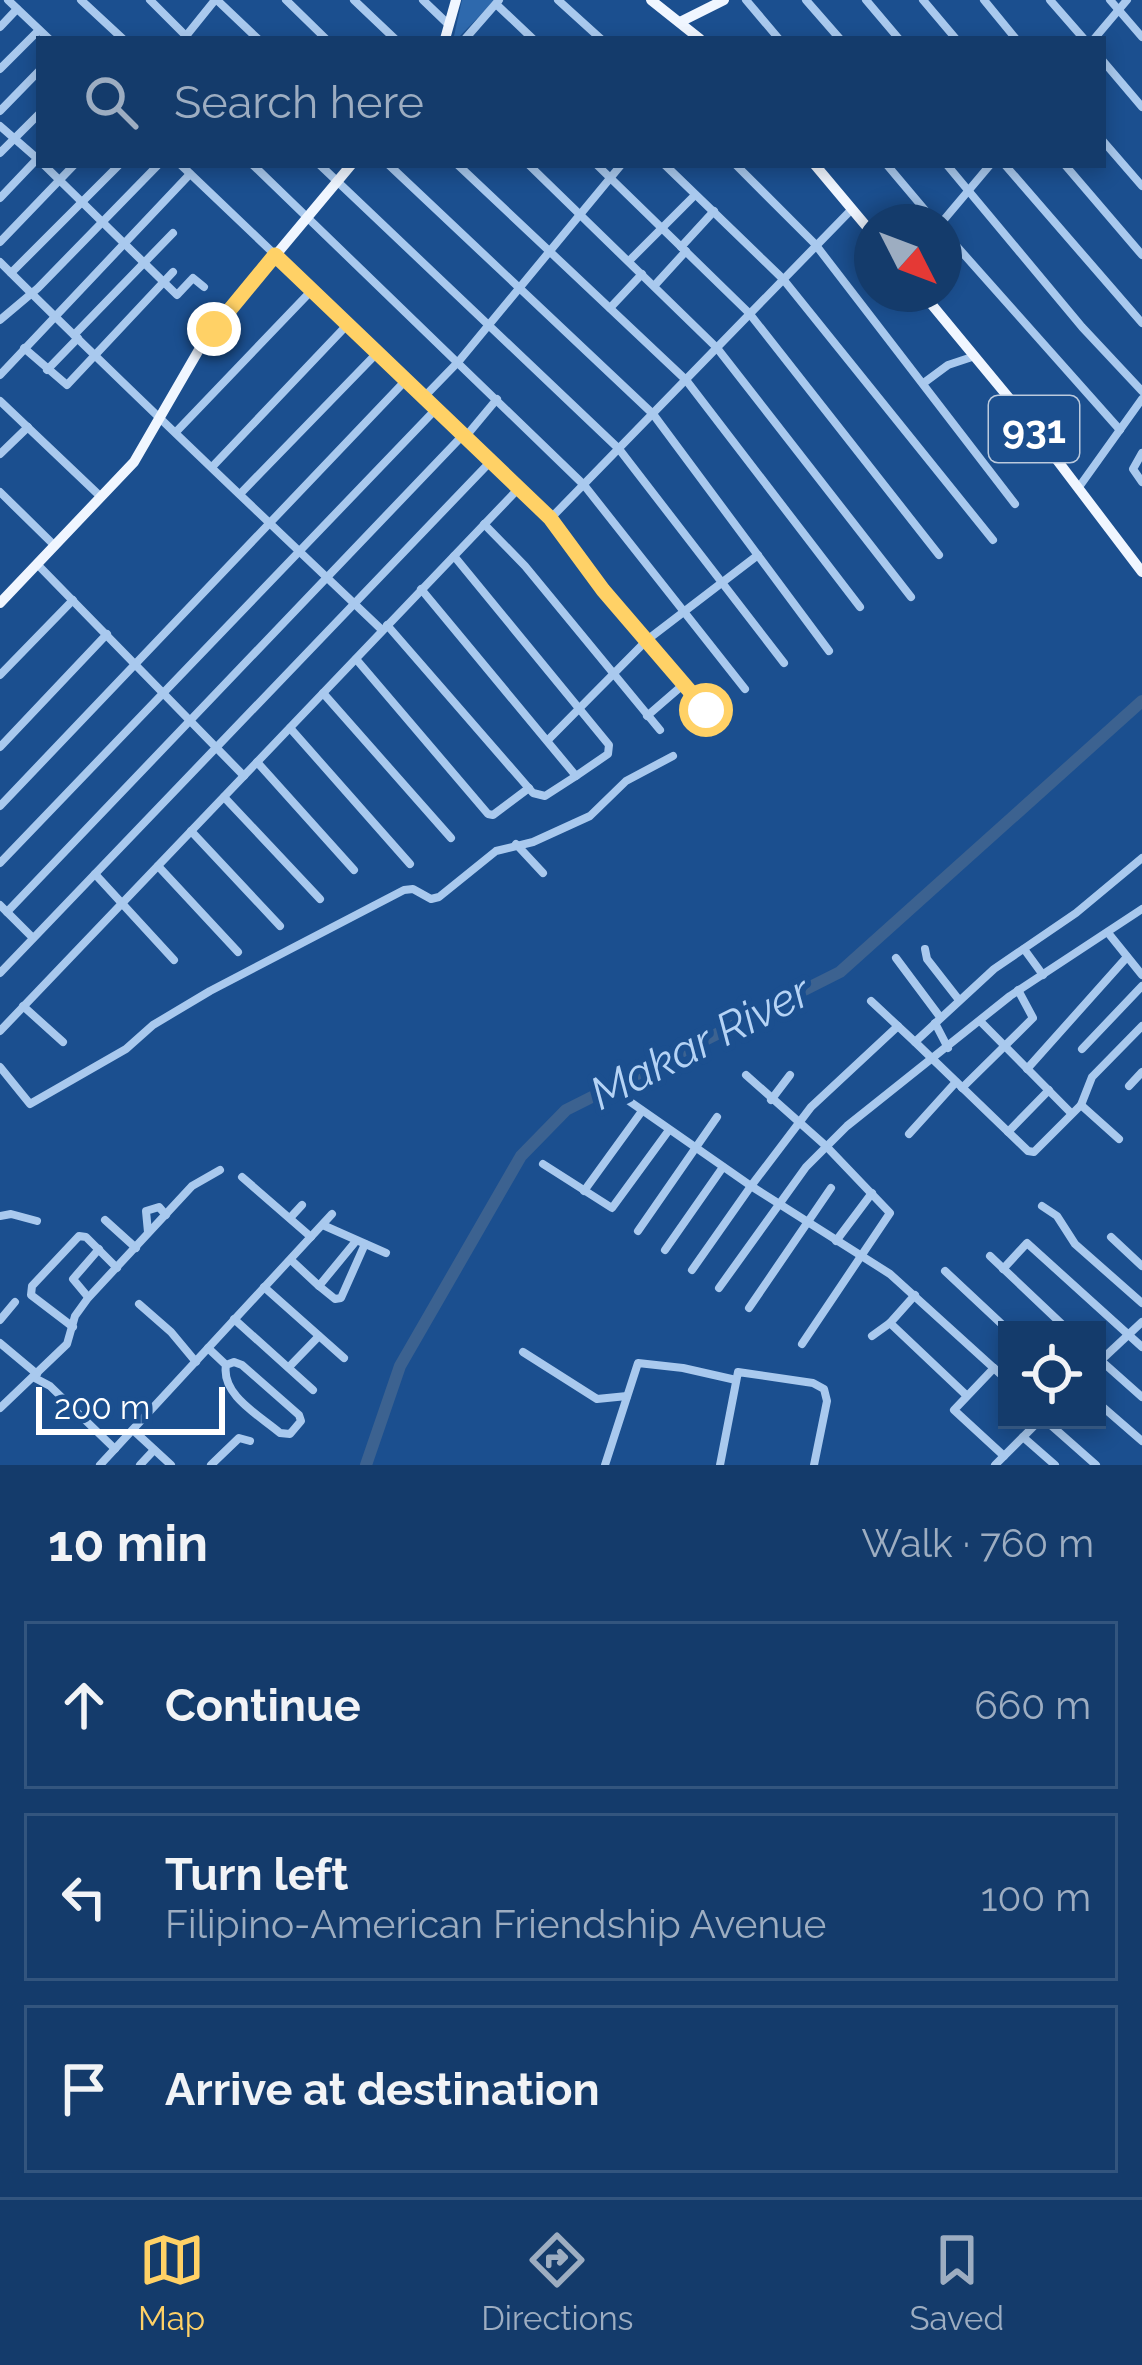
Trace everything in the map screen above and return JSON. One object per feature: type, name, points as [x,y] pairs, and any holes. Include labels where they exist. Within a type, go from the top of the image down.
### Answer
[{"type":"main road","points":[[448,33],[456,0]]},
{"type":"main road","points":[[651,0],[696,36]]},
{"type":"main road","points":[[680,22],[724,0]]},
{"type":"main road","points":[[0,603],[134,462],[204,341],[348,168]]},
{"type":"main road","points":[[818,168],[854,211]]},
{"type":"main road","name":"931","points":[[938,312],[1141,570]]},
{"type":"street","points":[[8,0],[46,36]]},
{"type":"street","points":[[81,0],[120,36]]},
{"type":"street","points":[[149,0],[184,36]]},
{"type":"street","points":[[188,36],[216,0],[255,36]]},
{"type":"street","points":[[286,0],[323,36]]},
{"type":"street","points":[[355,0],[392,36]]},
{"type":"street","points":[[423,0],[448,33]]},
{"type":"street","points":[[558,0],[598,36]]},
{"type":"street","points":[[746,0],[776,36]]},
{"type":"street","points":[[806,0],[837,36]]},
{"type":"street","points":[[866,0],[896,36]]},
{"type":"street","points":[[923,0],[953,36]]},
{"type":"street","points":[[984,0],[1014,36]]},
{"type":"street","points":[[1050,0],[1081,36]]},
{"type":"street","points":[[1110,0],[1142,37]]},
{"type":"street","points":[[1097,36],[1127,0]]},
{"type":"street","points":[[468,36],[497,2],[529,36]]},
{"type":"street","points":[[0,27],[17,9]]},
{"type":"street","points":[[0,68],[39,29]]},
{"type":"street","points":[[1106,65],[1142,107]]},
{"type":"street","points":[[0,111],[36,74]]},
{"type":"street","points":[[0,153],[36,117]]},
{"type":"street","points":[[0,126],[36,156]]},
{"type":"street","points":[[1106,144],[1142,186]]},
{"type":"street","points":[[0,198],[36,164]]},
{"type":"street","points":[[47,168],[178,296],[193,278],[204,287]]},
{"type":"street","points":[[0,242],[71,168]]},
{"type":"street","points":[[116,168],[4,268],[384,628],[529,788],[545,796],[608,754],[610,748],[454,556]]},
{"type":"street","points":[[0,320],[155,168]]},
{"type":"street","points":[[184,168],[550,518],[595,580],[706,710]]},
{"type":"street","points":[[257,168],[584,484],[746,689]]},
{"type":"street","points":[[323,168],[619,449],[784,663]]},
{"type":"street","points":[[392,168],[652,414],[829,651]]},
{"type":"street","points":[[461,168],[686,380],[860,607]]},
{"type":"street","points":[[532,168],[717,348],[911,597]]},
{"type":"street","points":[[600,168],[749,313],[939,555]]},
{"type":"street","points":[[425,396],[618,168]]},
{"type":"street","points":[[668,168],[783,279],[993,540]]},
{"type":"street","points":[[739,168],[815,244],[1016,503]]},
{"type":"street","points":[[890,168],[923,204]]},
{"type":"street","points":[[950,168],[1142,395],[1079,487]]},
{"type":"street","points":[[956,204],[987,168]]},
{"type":"street","points":[[1008,168],[1142,323]]},
{"type":"street","points":[[1068,168],[1142,255]]},
{"type":"street","points":[[0,375],[190,174]]},
{"type":"street","points":[[629,260],[695,194]]},
{"type":"street","points":[[550,518],[852,209]]},
{"type":"street","points":[[654,286],[713,211]]},
{"type":"street","points":[[47,370],[173,233]]},
{"type":"street","points":[[962,252],[1120,430]]},
{"type":"street","points":[[24,348],[67,385],[173,272]]},
{"type":"street","points":[[610,308],[642,274]]},
{"type":"street","points":[[176,432],[313,290]]},
{"type":"street","points":[[213,466],[348,324]]},
{"type":"street","points":[[242,494],[378,352]]},
{"type":"street","points":[[925,382],[948,365],[975,356]]},
{"type":"street","points":[[0,806],[407,379]]},
{"type":"street","points":[[33,938],[4,908],[497,399]]},
{"type":"street","points":[[0,401],[101,497]]},
{"type":"street","points":[[0,863],[437,408]]},
{"type":"street","points":[[0,417],[9,409]]},
{"type":"street","points":[[0,454],[28,427]]},
{"type":"street","points":[[1142,453],[1133,469],[1142,482]]},
{"type":"street","points":[[0,974],[492,460]]},
{"type":"street","points":[[0,1031],[520,487]]},
{"type":"street","points":[[0,493],[55,546]]},
{"type":"street","points":[[484,524],[525,566],[660,730]]},
{"type":"street","points":[[548,740],[647,640],[758,554]]},
{"type":"street","points":[[37,565],[244,776]]},
{"type":"street","points":[[421,590],[576,776]]},
{"type":"street","points":[[0,675],[73,600]]},
{"type":"street","points":[[0,747],[107,634]]},
{"type":"street","points":[[356,659],[488,814],[529,788]]},
{"type":"street","points":[[647,716],[684,684]]},
{"type":"street","points":[[323,693],[451,838]]},
{"type":"street","points":[[290,728],[410,864]]},
{"type":"street","points":[[0,1067],[27,1103],[39,1102],[63,1082],[117,1054],[153,1025],[216,987],[404,890],[439,897],[496,851],[533,842],[590,816],[626,781],[673,757]]},
{"type":"street","points":[[257,762],[354,870]]},
{"type":"street","points":[[224,797],[320,898]]},
{"type":"street","points":[[191,831],[280,926]]},
{"type":"street","points":[[516,844],[543,873]]},
{"type":"street","points":[[915,1042],[994,969],[1090,902],[1142,858]]},
{"type":"street","points":[[158,866],[238,952]]},
{"type":"street","points":[[94,874],[174,960]]},
{"type":"street","points":[[719,1288],[826,1147],[1018,990],[1142,909]]},
{"type":"street","points":[[1108,934],[1142,975]]},
{"type":"street","points":[[925,949],[927,959],[959,1000]]},
{"type":"street","points":[[1024,949],[1043,975]]},
{"type":"street","points":[[1027,1069],[1127,957]]},
{"type":"street","points":[[896,958],[937,1020],[948,1048]]},
{"type":"street","points":[[1082,1049],[1142,986]]},
{"type":"street","points":[[909,1134],[1034,1015],[1018,990]]},
{"type":"street","points":[[872,1001],[1034,1152],[1081,1105],[1092,1077],[1142,1027]]},
{"type":"street","points":[[23,1006],[64,1042]]},
{"type":"street","points":[[980,1022],[1071,1113]]},
{"type":"street","points":[[692,1270],[798,1122],[898,1026]]},
{"type":"street","points":[[1129,1086],[1142,1072]]},
{"type":"street","points":[[746,1075],[826,1147],[890,1216],[802,1344]]},
{"type":"street","points":[[770,1100],[790,1075]]},
{"type":"street","points":[[1008,1132],[1049,1090]]},
{"type":"street","points":[[629,1101],[915,1294],[998,1372]]},
{"type":"street","points":[[1081,1105],[1119,1139]]},
{"type":"street","points":[[584,1191],[642,1111]]},
{"type":"street","points":[[638,1231],[717,1117]]},
{"type":"street","points":[[543,1163],[604,1206],[614,1208],[669,1130]]},
{"type":"street","points":[[665,1250],[722,1167]]},
{"type":"street","points":[[0,1408],[68,1344],[75,1316],[88,1298],[196,1183],[220,1170]]},
{"type":"street","points":[[242,1177],[311,1237]]},
{"type":"street","points":[[749,1308],[831,1188]]},
{"type":"street","points":[[836,1241],[872,1193]]},
{"type":"street","points":[[290,1218],[302,1205]]},
{"type":"street","points":[[1042,1206],[1057,1216],[1075,1244],[1142,1303]]},
{"type":"street","points":[[149,1233],[145,1213],[157,1207],[166,1215]]},
{"type":"street","points":[[100,1465],[332,1214]]},
{"type":"street","points":[[0,1216],[38,1221]]},
{"type":"street","points":[[105,1220],[136,1248]]},
{"type":"street","points":[[325,1226],[386,1252]]},
{"type":"street","points":[[73,1327],[34,1298],[30,1289],[79,1235],[117,1268]]},
{"type":"street","points":[[1111,1237],[1142,1267]]},
{"type":"street","points":[[290,1260],[335,1299],[341,1298],[361,1243]]},
{"type":"street","points":[[319,1286],[361,1243]]},
{"type":"street","points":[[1003,1269],[1027,1243],[1142,1348]]},
{"type":"street","points":[[88,1298],[73,1279],[98,1249]]},
{"type":"street","points":[[990,1256],[1058,1321]]},
{"type":"street","points":[[945,1271],[998,1321]]},
{"type":"street","points":[[264,1287],[344,1358]]},
{"type":"street","points":[[872,1336],[915,1294]]},
{"type":"street","points":[[0,1320],[15,1302]]},
{"type":"street","points":[[139,1304],[196,1362]]},
{"type":"street","points":[[233,1319],[314,1390]]},
{"type":"street","points":[[1106,1354],[1142,1322]]},
{"type":"street","points":[[890,1323],[965,1394]]},
{"type":"street","points":[[289,1367],[320,1336]]},
{"type":"street","points":[[0,1343],[115,1449]]},
{"type":"street","points":[[208,1348],[226,1365],[242,1365],[299,1415],[299,1424],[290,1434],[280,1433],[227,1386],[226,1365]]},
{"type":"street","points":[[524,1352],[596,1399],[628,1396]]},
{"type":"street","points":[[605,1465],[638,1363],[736,1380]]},
{"type":"street","points":[[1106,1367],[1142,1396]]},
{"type":"street","points":[[994,1368],[954,1410],[1004,1456]]},
{"type":"street","points":[[720,1465],[738,1372],[813,1383],[824,1389],[827,1401],[814,1465]]},
{"type":"street","points":[[1106,1410],[1142,1442]]},
{"type":"street","points":[[995,1465],[1032,1429]]},
{"type":"street","points":[[1053,1429],[1096,1465]]},
{"type":"street","points":[[133,1430],[171,1465]]},
{"type":"street","points":[[211,1465],[239,1438],[250,1441]]},
{"type":"street","points":[[1023,1438],[1055,1465]]},
{"type":"street","points":[[140,1465],[154,1450]]},
{"type":"shaded area","points":[[462,0],[495,0],[460,36],[454,36]]},
{"type":"waterway","name":"Makar River","points":[[366,1465],[400,1366],[521,1156],[566,1110],[840,972],[1142,701]]},
{"type":"route","points":[[214,329],[275,255],[550,518],[603,590],[706,710]]}]
